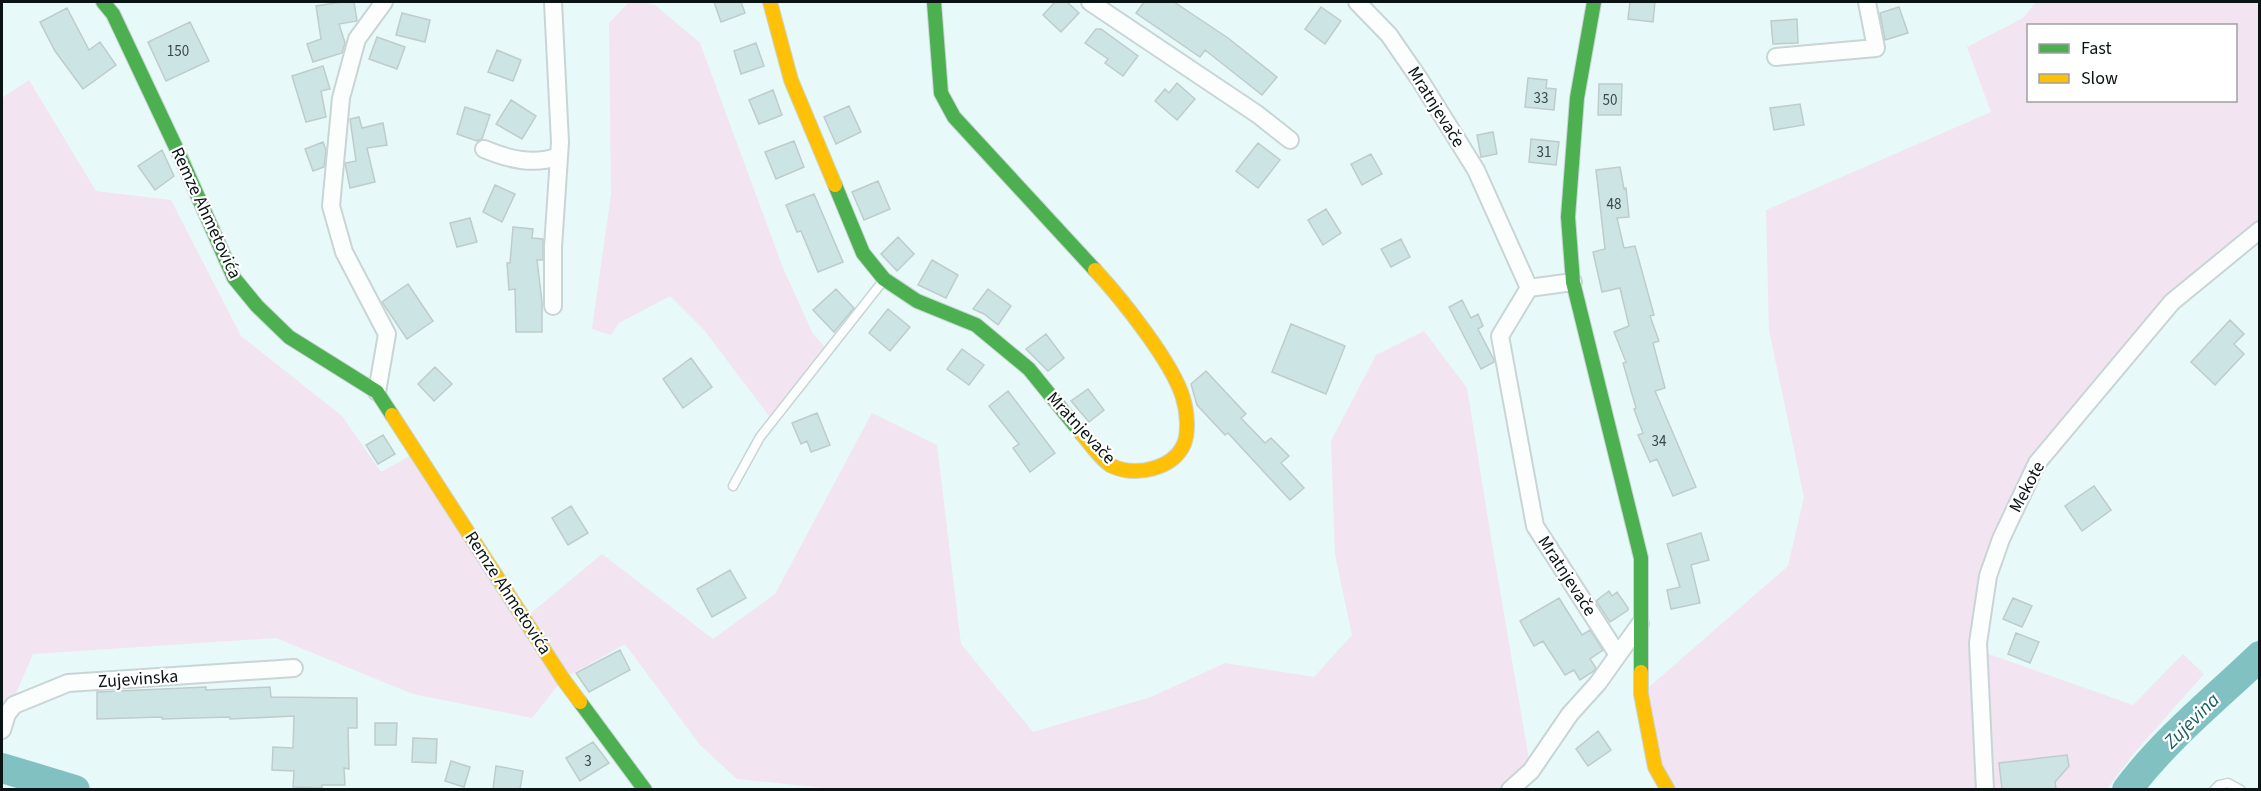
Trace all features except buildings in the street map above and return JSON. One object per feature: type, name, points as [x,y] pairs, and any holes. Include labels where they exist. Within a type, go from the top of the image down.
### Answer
[{"type":"street","points":[[377,392],[387,334],[344,252],[331,206],[341,98],[357,39],[384,2]]},
{"type":"street","points":[[553,2],[560,142],[553,247],[553,306]]},
{"type":"street","name":"Mratnjevače","points":[[770,2],[791,80],[862,253],[884,279],[917,301],[976,325],[1029,369],[1063,413],[1111,466],[1146,471],[1171,460],[1183,446],[1187,433],[1183,398],[1164,359],[1108,284],[954,117],[941,93],[934,2]]},
{"type":"street","points":[[1090,2],[1257,114],[1290,140]]},
{"type":"street","name":"Mratnjevače","points":[[1357,2],[1389,35],[1476,170],[1529,288],[1500,336],[1535,526],[1618,655]]},
{"type":"street","points":[[1594,2],[1577,98],[1568,217],[1573,282],[1641,558],[1641,693],[1655,767],[1668,789]]},
{"type":"street","points":[[1776,57],[1876,48],[1867,2]]},
{"type":"street","name":"Remze Ahmetovića","points":[[110,6],[234,278],[257,306],[289,337],[377,392],[556,669],[645,789]]},
{"type":"street","points":[[484,149],[504,158],[528,161],[545,162],[559,156]]},
{"type":"street","name":"Mekote","points":[[1985,789],[1978,643],[1988,576],[2001,539],[2037,463],[2172,302],[2259,231]]},
{"type":"street","points":[[1529,288],[1573,282]]},
{"type":"street","points":[[1509,789],[1531,771],[1570,714],[1598,683],[1640,624]]},
{"type":"street","name":"Zujevinska","points":[[2,730],[7,714],[14,705],[68,683],[294,668]]},
{"type":"lane","points":[[733,486],[760,437],[884,279]]},
{"type":"lane","points":[[2214,789],[2228,783],[2241,789]]},
{"type":"shaded area","points":[[629,2],[655,5],[700,43],[783,268],[813,334],[828,350],[773,421],[704,330],[670,296],[619,323],[611,335],[592,329],[611,194],[609,23]]},
{"type":"shaded area","points":[[2036,2],[2259,2],[2259,230],[2172,302],[2037,463],[2001,539],[1978,643],[1985,789],[1668,789],[1641,694],[1788,566],[1804,497],[1769,330],[1766,210],[1991,112],[1967,47],[2023,18]]},
{"type":"shaded area","points":[[29,80],[96,191],[171,200],[241,336],[342,416],[381,472],[417,452],[524,619],[602,554],[713,639],[775,594],[872,413],[937,445],[961,644],[1033,732],[1151,697],[1225,663],[1314,677],[1352,635],[1335,555],[1331,441],[1376,355],[1424,331],[1467,388],[1531,771],[1507,790],[844,790],[737,779],[700,745],[625,644],[563,679],[532,718],[413,694],[276,638],[33,654],[7,714],[2,741],[2,98]]},
{"type":"shaded area","points":[[1986,653],[2133,705],[2183,654],[2204,674],[2135,752],[2107,789],[1993,789]]},
{"type":"waterway","name":"Zujevina","points":[[2127,790],[2173,737],[2260,656]]},
{"type":"waterway","name":"Zujevina","points":[[2,768],[75,790]]},
{"type":"traffic: fast","points":[[103,2],[113,14],[234,278],[257,306],[289,337],[377,392],[392,415]]},
{"type":"traffic: fast","points":[[934,2],[941,93],[954,117],[1095,270]]},
{"type":"traffic: fast","points":[[1594,2],[1577,98],[1568,217],[1573,282],[1641,558],[1641,672]]},
{"type":"traffic: fast","points":[[835,185],[863,253],[884,279],[917,301],[976,325],[1029,369],[1081,433]]},
{"type":"traffic: fast","points":[[580,702],[645,790]]},
{"type":"traffic: slow","points":[[770,2],[791,80],[835,185]]},
{"type":"traffic: slow","points":[[1081,433],[1108,464],[1132,471],[1153,469],[1171,460],[1179,453],[1187,433],[1183,398],[1169,367],[1132,314],[1095,270]]},
{"type":"traffic: slow","points":[[392,415],[580,702]]},
{"type":"traffic: slow","points":[[1641,672],[1641,694],[1655,767],[1668,790]]}]
